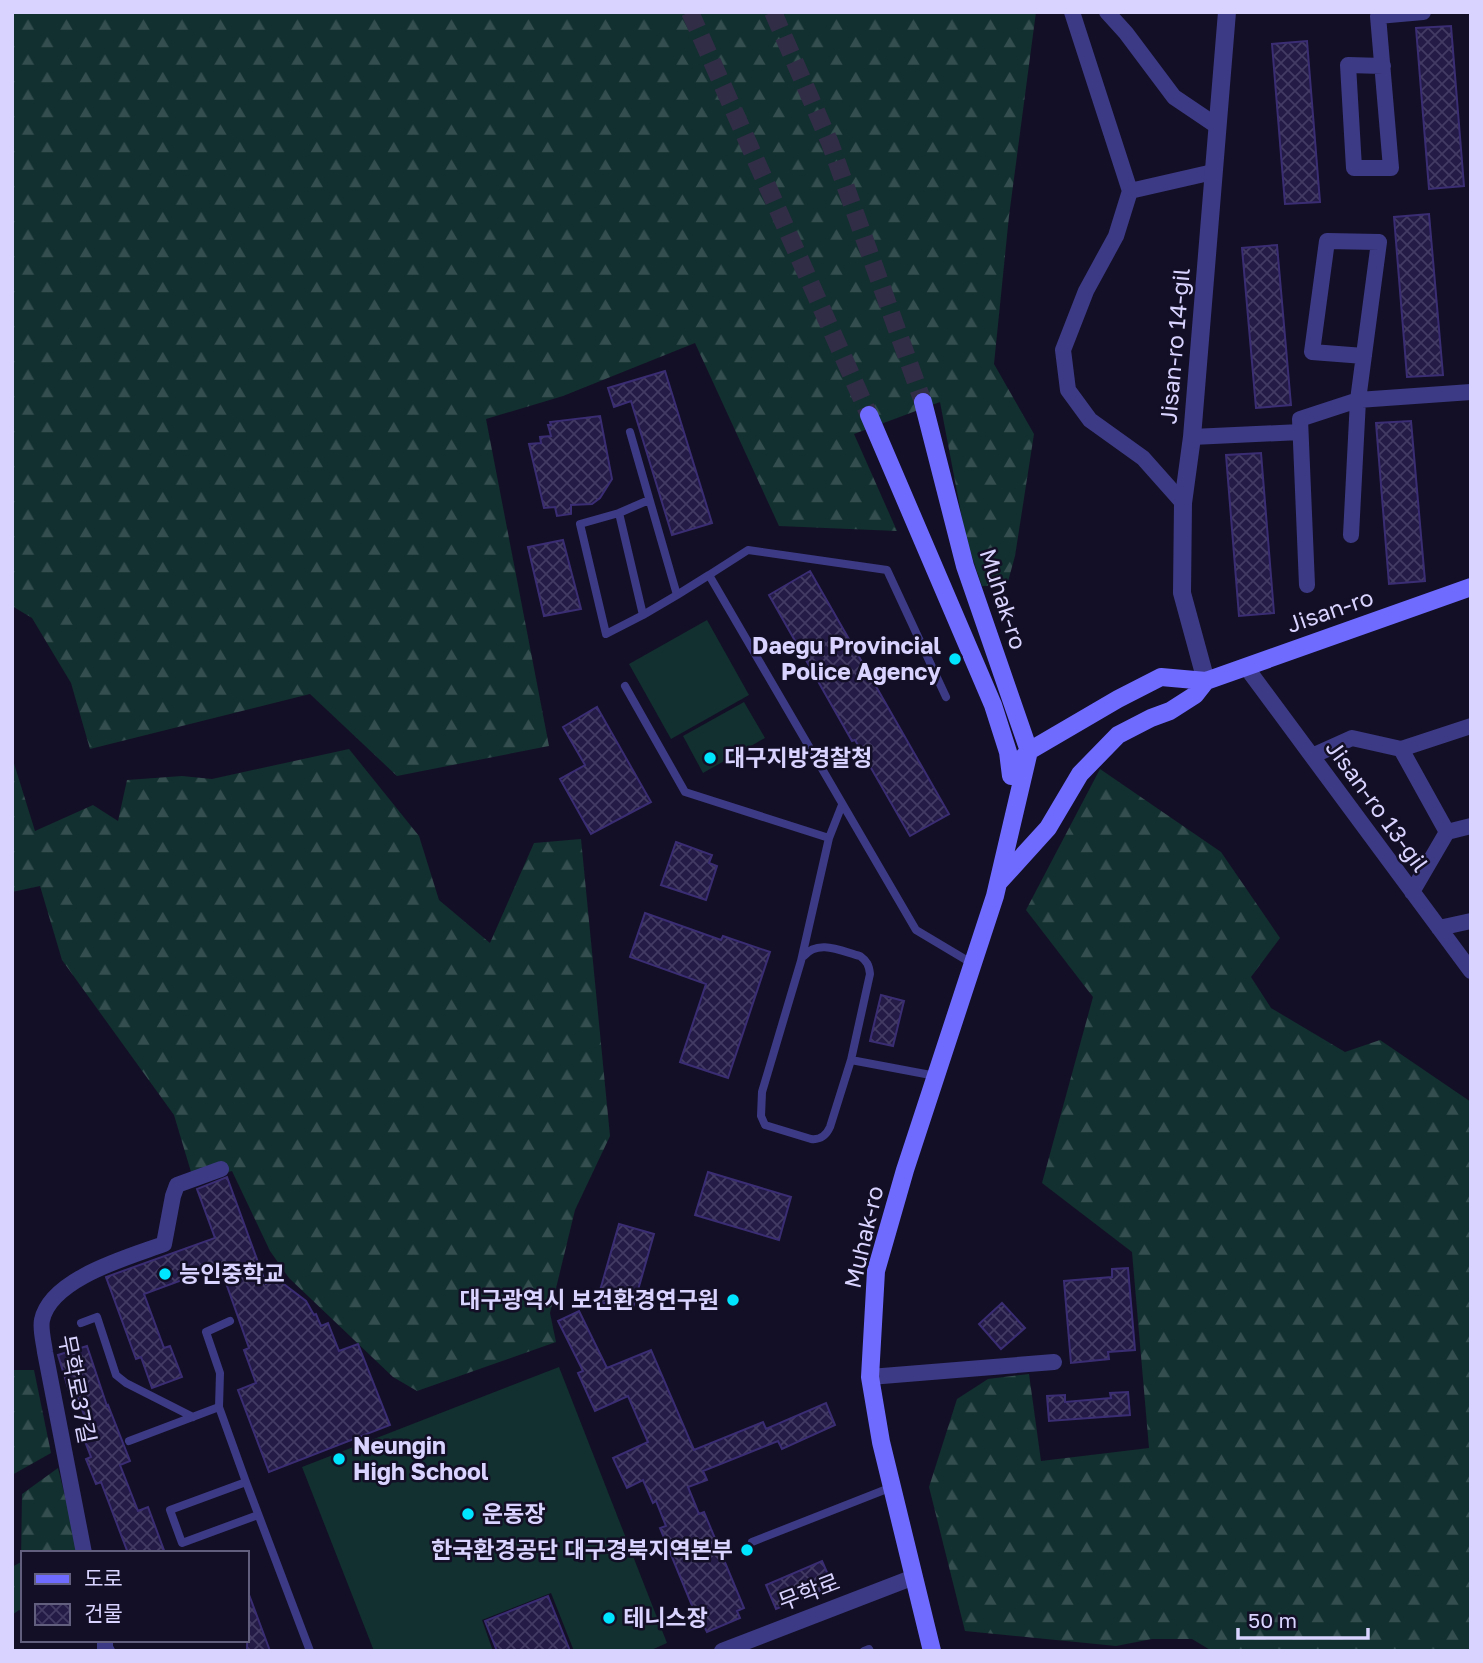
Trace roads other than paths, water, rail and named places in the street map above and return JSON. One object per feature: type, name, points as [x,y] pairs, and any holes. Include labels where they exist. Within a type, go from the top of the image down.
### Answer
[{"type":"main road","name":"Muhak-ro","points":[[923,402],[965,566],[1029,751],[998,884],[905,1170],[876,1271],[870,1377],[881,1441],[932,1651]]},
{"type":"main road","name":"Muhak-ro","points":[[869,415],[993,705],[1009,752],[1015,811]]},
{"type":"main road","name":"Jisan-ro","points":[[1011,770],[1029,751],[1161,677],[1206,681],[1471,587]]},
{"type":"main road","name":"Jisan-ro","points":[[1048,828],[1080,774],[1118,735],[1195,695],[1206,681]]},
{"type":"main road","name":"Muhak-ro","points":[[998,884],[1048,828]]},
{"type":"street","points":[[1072,12],[1130,191],[1116,236],[1086,291],[1063,350],[1068,390],[1090,420],[1143,457],[1183,503]]},
{"type":"street","points":[[1107,12],[1174,97],[1217,126]]},
{"type":"street","name":"Jisan-ro 14-gil","points":[[1206,681],[1182,593],[1183,503],[1192,437],[1227,12]]},
{"type":"street","points":[[1382,66],[1348,65],[1354,168],[1391,168],[1378,14],[1423,12]]},
{"type":"street","points":[[1130,191],[1213,172]]},
{"type":"street","points":[[1351,536],[1358,400],[1364,356],[1379,242],[1327,241],[1312,352],[1364,356]]},
{"type":"street","points":[[1307,585],[1300,419],[1358,400],[1471,392]]},
{"type":"street","points":[[1192,437],[1300,432]]},
{"type":"street","name":"Jisan-ro 13-gil","points":[[1246,667],[1471,971]]},
{"type":"street","points":[[1312,756],[1352,738],[1401,749],[1471,726]]},
{"type":"street","points":[[1401,749],[1447,832]]},
{"type":"street","points":[[1412,892],[1447,832],[1471,826]]},
{"type":"street","points":[[1439,928],[1471,921]]},
{"type":"street","name":"무학로37길","points":[[84,1551],[41,1321],[56,1295],[90,1271],[164,1244],[177,1185],[221,1169]]},
{"type":"street","points":[[870,1377],[1054,1362]]},
{"type":"street","name":"무학로","points":[[722,1651],[914,1577]]},
{"type":"lane","points":[[630,432],[677,595]]},
{"type":"lane","points":[[649,500],[619,513],[580,524],[606,634],[677,595],[748,550],[887,570],[946,697]]},
{"type":"lane","points":[[619,513],[643,615]]},
{"type":"lane","points":[[709,575],[916,930],[973,964]]},
{"type":"lane","points":[[625,686],[685,792],[829,838]]},
{"type":"lane","points":[[801,961],[809,950],[821,946],[860,956],[869,965],[870,974],[851,1060],[828,1133],[822,1138],[811,1139],[765,1125],[761,1116],[762,1092],[801,961],[829,838],[842,805]]},
{"type":"lane","points":[[851,1060],[936,1076]]},
{"type":"lane","points":[[81,1323],[97,1317],[116,1375],[126,1383],[193,1417]]},
{"type":"lane","points":[[230,1321],[206,1332],[220,1373],[219,1407],[310,1651]]},
{"type":"lane","points":[[129,1441],[219,1407]]},
{"type":"lane","points":[[246,1482],[170,1510],[182,1543],[258,1514]]},
{"type":"lane","points":[[751,1542],[892,1487]]},
{"type":"lane","points":[[864,1651],[870,1651]]},
{"type":"tunnel","points":[[690,12],[869,415]]},
{"type":"tunnel","points":[[773,12],[830,143],[923,402]]},
{"type":"place","name":"Daegu Provincial Police Agency","points":[[955,659]]},
{"type":"place","name":"대구지방경찰청","points":[[710,758]]},
{"type":"place","name":"능인중학교","points":[[165,1274]]},
{"type":"place","name":"대구광역시 보건환경연구원","points":[[733,1300]]},
{"type":"place","name":"Neungin High School","points":[[339,1459]]},
{"type":"place","name":"운동장","points":[[468,1514]]},
{"type":"place","name":"한국환경공단 대구경북지역본부","points":[[747,1550]]},
{"type":"place","name":"테니스장","points":[[609,1618]]}]
